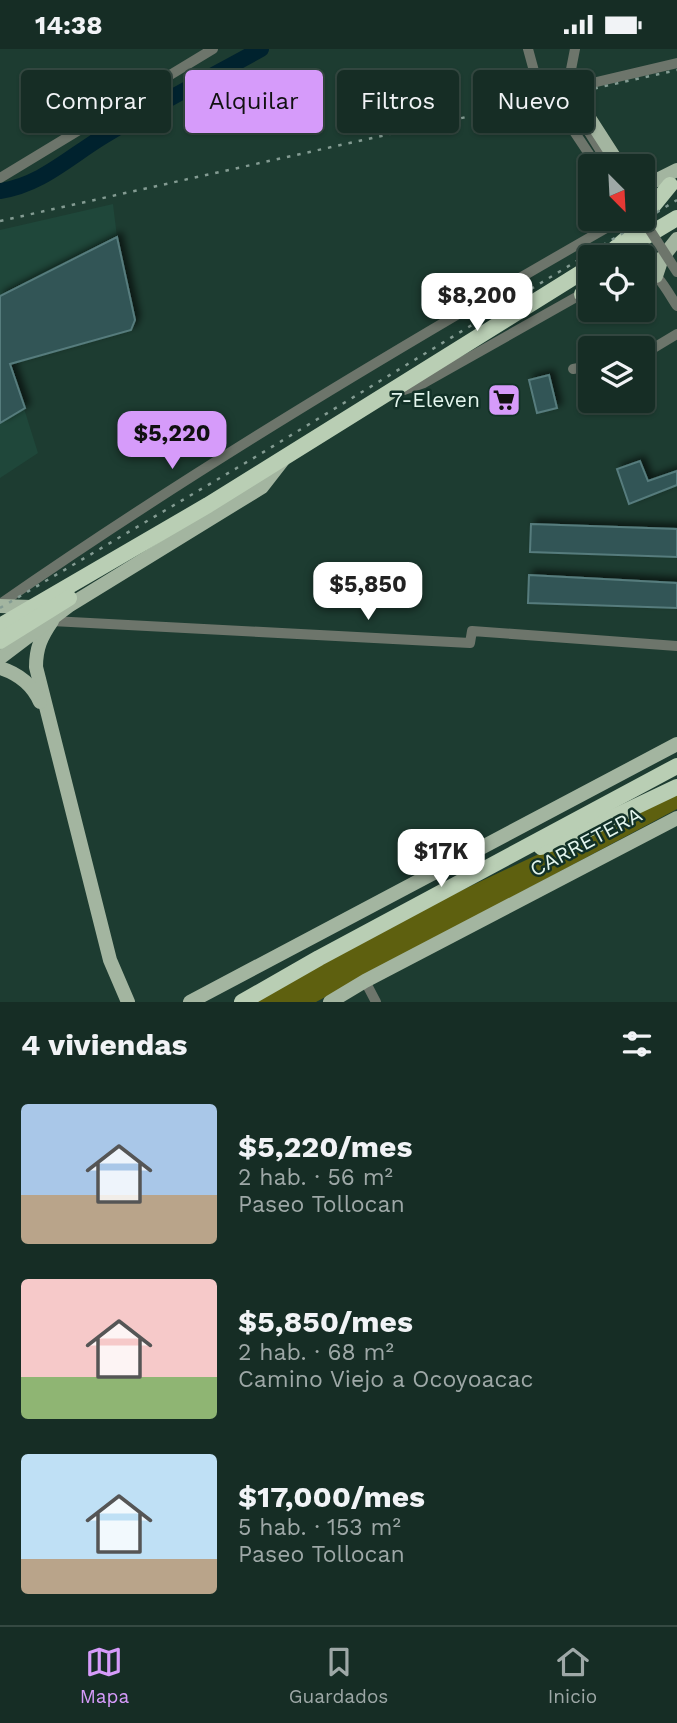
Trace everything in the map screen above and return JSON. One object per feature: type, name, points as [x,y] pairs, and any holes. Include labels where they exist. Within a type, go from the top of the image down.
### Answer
[{"type":"highway","points":[[655,193],[673,183]]},
{"type":"highway","points":[[620,245],[640,227],[648,212],[673,183]]},
{"type":"highway","points":[[633,244],[677,218]]},
{"type":"highway","points":[[0,626],[168,528],[578,275]]},
{"type":"highway","points":[[0,641],[131,559],[168,528]]},
{"type":"highway","points":[[242,1002],[677,766]]},
{"type":"highway","points":[[502,860],[576,835],[677,787]]},
{"type":"highway","points":[[261,1002],[319,958]]},
{"type":"main road","points":[[594,127],[612,154]]},
{"type":"main road","points":[[655,180],[677,170]]},
{"type":"main road","points":[[657,272],[668,248],[677,239]]},
{"type":"main road","points":[[0,658],[70,605],[262,487],[289,454]]},
{"type":"main road","points":[[0,605],[32,607]]},
{"type":"main road","points":[[52,621],[36,650],[36,667],[110,960],[128,1002]]},
{"type":"main road","points":[[0,668],[18,674],[29,684],[47,716]]},
{"type":"main road","points":[[190,1002],[677,744]]},
{"type":"main road","name":"CARRETERA","points":[[330,1002],[365,981],[677,818]]},
{"type":"street","points":[[523,49],[535,70]]},
{"type":"street","points":[[528,49],[531,63]]},
{"type":"street","points":[[572,70],[575,49]]},
{"type":"street","points":[[0,178],[210,50]]},
{"type":"street","points":[[594,84],[677,63]]},
{"type":"street","points":[[575,133],[589,154]]},
{"type":"street","points":[[592,133],[604,154]]},
{"type":"street","points":[[0,605],[96,537],[263,431],[595,231]]},
{"type":"street","points":[[650,231],[677,272]]},
{"type":"street","points":[[677,264],[665,263],[657,272],[677,306]]},
{"type":"street","points":[[383,397],[424,383],[578,295]]},
{"type":"street","points":[[655,347],[677,334]]},
{"type":"street","points":[[573,369],[578,368]]},
{"type":"street","points":[[52,621],[470,643],[472,631],[677,646]]},
{"type":"street","points":[[365,981],[376,1002]]},
{"type":"shaded area","points":[[113,204],[117,237],[135,320],[131,330],[10,364],[38,453],[0,478],[0,230]]},
{"type":"shaded area","points":[[677,790],[677,809],[316,1002],[245,1002],[405,918]]},
{"type":"building","points":[[117,237],[135,320],[131,330],[10,364],[25,408],[0,423],[0,296]]},
{"type":"building","points":[[549,375],[557,408],[537,413],[529,380]]},
{"type":"building","points":[[640,461],[648,481],[677,471],[677,485],[629,504],[617,469]]},
{"type":"building","points":[[531,524],[677,529],[677,557],[530,552]]},
{"type":"building","points":[[529,575],[677,583],[677,608],[528,603]]},
{"type":"waterway","points":[[0,191],[15,188],[42,176],[123,125],[261,49]]},
{"type":"railway","points":[[0,221],[677,70]]},
{"type":"railway","points":[[0,608],[252,459],[677,200]]},
{"type":"place","name":"7-Eleven","points":[[504,400]]}]
